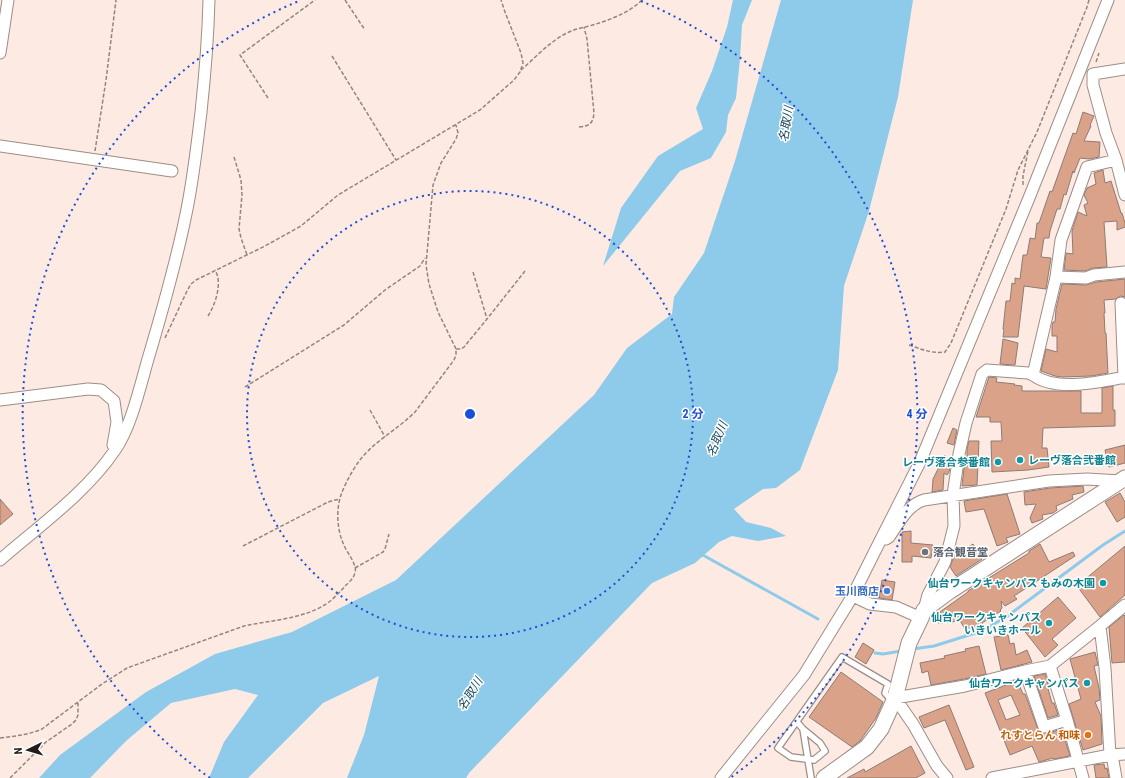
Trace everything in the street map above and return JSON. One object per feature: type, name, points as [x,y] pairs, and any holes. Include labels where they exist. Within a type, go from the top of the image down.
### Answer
[{"type":"street","points":[[0,53],[8,0]]},
{"type":"street","points":[[0,560],[92,479],[115,450],[133,409],[174,267],[186,213],[196,159],[205,69],[209,0]]},
{"type":"street","points":[[722,778],[804,675],[853,596],[920,462],[1029,198],[1108,0]]},
{"type":"street","points":[[1125,69],[1093,74],[1093,85],[1125,195]]},
{"type":"street","points":[[0,146],[172,171]]},
{"type":"street","points":[[1033,375],[1056,277],[1061,240],[1087,167],[1116,160]]},
{"type":"street","points":[[1056,277],[1086,278],[1094,275],[1125,272]]},
{"type":"street","points":[[824,778],[867,747],[881,729],[894,700],[909,643],[923,614],[928,595],[945,562],[954,526],[953,495],[959,454],[966,423],[982,374],[987,370],[1028,373],[1040,380],[1053,384],[1095,383],[1124,378],[1122,303]]},
{"type":"street","points":[[0,400],[88,389],[101,390],[114,401],[117,422],[113,445],[115,450]]},
{"type":"street","points":[[879,543],[889,537],[910,507],[917,502],[924,500],[1049,481],[1123,479]]},
{"type":"street","points":[[923,614],[950,591],[1123,479]]},
{"type":"street","points":[[853,596],[870,604],[896,607],[923,614]]},
{"type":"street","points":[[894,700],[965,686],[1050,666],[1125,605]]},
{"type":"street","points":[[1100,626],[1105,668],[1111,755],[1116,778]]},
{"type":"street","points":[[1050,666],[1083,778]]},
{"type":"street","points":[[1025,671],[1044,728],[1067,720]]},
{"type":"street","points":[[894,700],[913,724],[937,766],[947,778]]},
{"type":"street","points":[[992,778],[1111,755],[1125,754]]},
{"type":"lane","points":[[797,722],[820,743],[825,751],[814,760],[791,757],[778,748],[842,657],[888,684],[885,692],[894,700]]},
{"type":"lane","points":[[803,729],[811,778]]},
{"type":"path","points":[[94,160],[116,0]]},
{"type":"path","points":[[268,98],[240,55],[315,0]]},
{"type":"path","points":[[345,0],[365,30]]},
{"type":"path","points":[[501,0],[521,53],[523,63],[520,72]]},
{"type":"path","points":[[163,344],[191,284],[203,276],[265,246],[301,226],[338,195],[480,110],[561,36],[576,28],[613,18],[636,7],[642,0]]},
{"type":"path","points":[[909,344],[933,353],[940,353],[945,352],[952,344],[1006,209],[1018,170],[1037,132],[1088,7],[1089,0]]},
{"type":"path","points":[[579,128],[590,124],[593,120],[594,113],[587,38],[584,27]]},
{"type":"path","points":[[332,56],[396,160]]},
{"type":"path","points":[[0,738],[32,734],[42,729],[102,684],[127,668],[244,626],[287,618],[319,608],[336,596],[351,580],[354,575],[355,568],[342,542],[338,521],[340,499],[348,481],[362,457],[368,450],[415,412],[454,360],[456,355],[456,349],[438,312],[431,291],[427,273],[426,257],[433,185],[441,163],[456,139],[458,133],[456,125]]},
{"type":"path","points":[[1022,190],[1028,149]]},
{"type":"path","points":[[234,156],[241,180],[242,195],[239,229],[247,254]]},
{"type":"path","points":[[245,387],[344,325],[385,290],[420,266],[426,257]]},
{"type":"path","points":[[208,316],[214,306],[217,293],[218,274],[215,270]]},
{"type":"path","points":[[456,349],[461,349],[464,347],[525,271]]},
{"type":"path","points":[[473,272],[487,320]]},
{"type":"path","points":[[370,410],[385,437]]},
{"type":"path","points":[[243,546],[328,502],[340,499]]},
{"type":"path","points":[[355,568],[385,549],[388,534]]},
{"type":"path","points":[[10,778],[46,742],[76,720],[78,715],[78,702]]},
{"type":"water","points":[[733,0],[752,0],[742,25],[736,98],[728,115],[726,132],[711,158],[680,171],[603,266],[621,208],[658,156],[703,129],[696,108],[712,71],[727,27]]},
{"type":"water","name":"名取川","points":[[781,0],[913,0],[898,97],[869,211],[844,286],[838,370],[800,470],[776,488],[763,489],[734,509],[746,522],[771,528],[786,536],[758,541],[732,536],[719,542],[695,563],[652,583],[469,773],[466,778],[347,778],[364,735],[379,676],[323,703],[248,778],[209,778],[224,742],[258,695],[235,689],[171,703],[126,741],[90,778],[39,778],[60,755],[146,692],[215,654],[292,632],[396,580],[594,395],[627,348],[672,314],[674,297],[704,253],[735,161]]},
{"type":"building","points":[[1083,112],[1094,116],[1084,141],[1100,142],[1099,157],[1089,159],[1080,158],[1074,173],[1073,171],[1066,195],[1064,194],[1060,209],[1057,209],[1049,238],[1044,238],[1041,257],[1051,258],[1046,289],[1024,286],[1018,337],[1003,337],[1006,301],[1010,301],[1012,283],[1015,284],[1015,278],[1020,279],[1023,255],[1027,255],[1030,238],[1035,239],[1037,223],[1039,223],[1050,191],[1052,192],[1073,133],[1076,134]]},
{"type":"building","points":[[1103,170],[1105,183],[1111,181],[1122,213],[1125,227],[1117,230],[1117,221],[1104,222],[1107,267],[1093,268],[1085,271],[1064,270],[1066,253],[1073,254],[1072,231],[1078,212],[1087,216],[1084,205],[1088,203],[1084,195],[1087,188],[1096,184],[1094,173]]},
{"type":"building","points":[[1125,279],[1125,297],[1120,296],[1116,299],[1104,300],[1108,373],[1091,376],[1062,377],[1041,371],[1046,349],[1057,352],[1057,336],[1052,336],[1052,326],[1053,322],[1055,322],[1056,309],[1062,284],[1086,285],[1096,282]]},
{"type":"building","points":[[1003,339],[1018,343],[1015,365],[1000,364]]},
{"type":"building","points":[[989,377],[997,378],[996,382],[1022,386],[1022,391],[1081,391],[1081,413],[1102,413],[1102,388],[1113,386],[1115,426],[1043,428],[1042,448],[1047,448],[1049,467],[992,472],[991,441],[1002,441],[1001,422],[990,422],[990,417],[976,417]]},
{"type":"building","points":[[953,428],[957,430],[954,445],[947,443]]},
{"type":"building","points":[[969,441],[979,441],[977,485],[962,486],[965,460],[967,460]]},
{"type":"building","points":[[1125,445],[1125,463],[1109,467],[1105,450]]},
{"type":"building","points":[[945,455],[945,459],[951,459],[949,472],[947,475],[944,473],[943,490],[932,492],[933,479]]},
{"type":"building","points":[[1083,486],[1084,492],[1072,495],[1073,499],[1056,506],[1057,510],[1053,513],[1042,515],[1043,519],[1032,523],[1030,518],[1036,504],[1025,505],[1024,492],[1050,488]]},
{"type":"building","points":[[1120,493],[1125,502],[1125,517],[1117,522],[1105,502]]},
{"type":"building","points":[[1007,494],[1020,534],[1006,538],[1008,542],[997,546],[984,509],[966,512],[964,501]]},
{"type":"building","points":[[0,499],[13,514],[0,525]]},
{"type":"building","points":[[911,531],[911,543],[933,545],[931,558],[912,556],[912,562],[902,562],[902,532]]},
{"type":"building","points":[[973,544],[982,559],[956,576],[950,567],[954,556]]},
{"type":"building","points":[[1040,544],[1049,562],[1073,552],[1075,556],[1014,596],[1017,599],[1005,606],[1001,601],[1001,611],[968,634],[959,619],[953,622],[938,623],[937,614],[968,591],[1029,553],[1029,551]]},
{"type":"building","name":"仙台ワークキャンパス もみの木園","points":[[1125,546],[1125,595],[1100,617],[1077,586]]},
{"type":"building","points":[[882,580],[895,582],[892,600],[879,598]]},
{"type":"building","name":"仙台ワークキャンパス いきいきホール","points":[[1058,597],[1076,618],[1052,639],[1058,645],[1045,657],[1022,628]]},
{"type":"building","points":[[1124,615],[1125,662],[1112,663],[1109,627]]},
{"type":"building","points":[[1008,635],[1010,644],[1014,643],[1016,655],[1027,650],[1032,662],[1001,670],[994,637]]},
{"type":"building","points":[[863,643],[874,650],[866,664],[855,657]]},
{"type":"building","points":[[979,646],[986,674],[931,685],[928,671],[922,673],[920,663],[945,658],[944,656],[966,651],[965,649]]},
{"type":"building","points":[[1095,652],[1098,665],[1094,666],[1100,700],[1095,702],[1101,716],[1102,744],[1083,750],[1069,704],[1081,699],[1070,659]]},
{"type":"building","points":[[841,672],[883,702],[876,718],[860,741],[852,747],[809,717]]},
{"type":"building","points":[[1045,674],[1052,703],[1054,703],[1058,715],[1048,718],[1034,676]]},
{"type":"building","points":[[1017,680],[1023,694],[1025,694],[1039,732],[1046,734],[1058,730],[1061,742],[1065,740],[1070,756],[1053,758],[1039,762],[1032,746],[1010,755],[985,693],[1006,685],[1006,683]],"holes":[[[1011,695],[1020,715],[1006,720],[998,700]]]},
{"type":"building","points":[[949,705],[974,767],[966,770],[945,720],[924,728],[919,717]]},
{"type":"building","points":[[911,746],[925,773],[916,778],[847,778],[864,769],[865,772]]},
{"type":"building","points":[[1104,764],[1105,769],[1107,768],[1109,778],[1096,778],[1094,765]]},
{"type":"waterway","points":[[913,649],[934,646],[982,631],[1006,617],[1103,545],[1125,531]]},
{"type":"waterway","points":[[701,554],[818,619]]},
{"type":"waterway","points":[[875,653],[883,654],[901,651]]},
{"type":"place","name":"レーヴ落合弐番館","points":[[1020,460]]},
{"type":"place","name":"レーヴ落合参番館","points":[[998,462]]},
{"type":"place","name":"落合観音堂","points":[[925,552]]},
{"type":"place","name":"仙台ワークキャンパス もみの木園","points":[[1103,583]]},
{"type":"place","name":"玉川商店","points":[[887,591]]},
{"type":"place","name":"仙台ワークキャンパス いきいきホール","points":[[1049,623]]},
{"type":"place","name":"仙台ワークキャンパス","points":[[1087,683]]},
{"type":"place","name":"れすとらん 和味","points":[[1088,735]]}]
